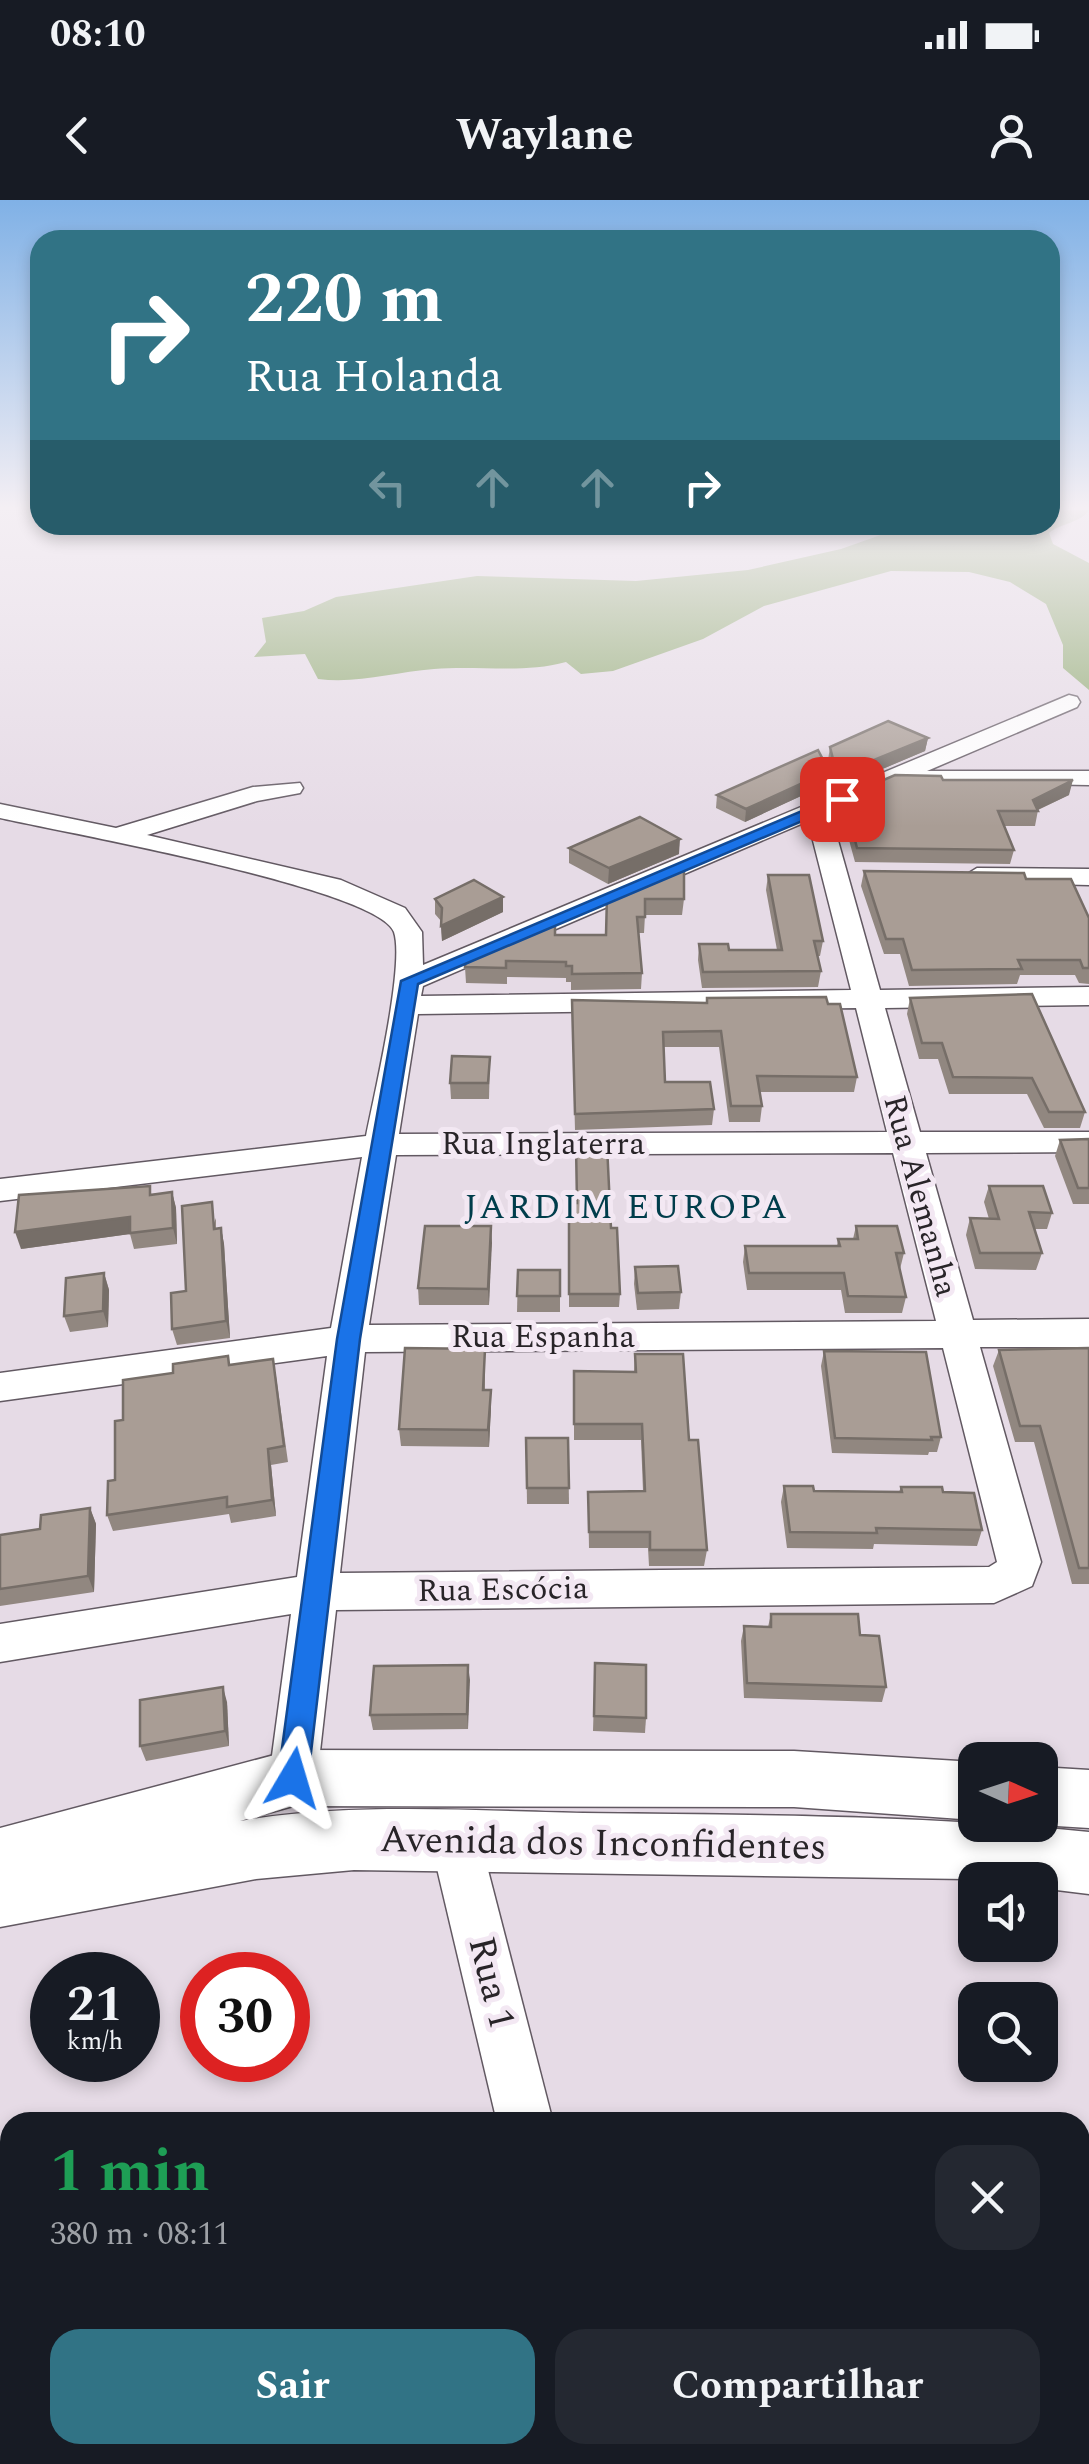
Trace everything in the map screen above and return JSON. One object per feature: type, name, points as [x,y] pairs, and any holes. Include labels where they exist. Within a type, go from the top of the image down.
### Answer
[{"type":"street","points":[[408,993],[1069,702]]},
{"type":"street","points":[[892,778],[1089,778]]},
{"type":"street","points":[[121,835],[254,794],[290,788]]},
{"type":"street","name":"Rua Alemanha","points":[[817,810],[846,874],[868,996],[1019,1562],[1018,1573],[1009,1579]]},
{"type":"street","points":[[0,811],[315,881],[395,914],[408,932],[408,993],[378,1145],[348,1339],[293,1778]]},
{"type":"street","points":[[953,875],[1089,877]]},
{"type":"street","points":[[408,993],[1089,996]]},
{"type":"street","name":"Rua Inglaterra","points":[[0,1190],[378,1145],[1089,1142]]},
{"type":"street","name":"Rua Espanha","points":[[0,1387],[348,1339],[1089,1333]]},
{"type":"street","name":"Rua Escócia","points":[[0,1643],[316,1592],[994,1585],[1009,1579]]},
{"type":"street","name":"Avenida dos Inconfidentes","points":[[0,1859],[293,1778],[794,1779],[958,1790]]},
{"type":"street","points":[[1058,1797],[1089,1800]]},
{"type":"street","name":"Avenida dos Inconfidentes","points":[[0,1895],[256,1849],[354,1840],[988,1852],[1089,1863]]},
{"type":"street","name":"Rua 1","points":[[456,1843],[523,2112]]},
{"type":"green space","points":[[746,616],[703,639],[613,671],[581,674],[566,662],[533,668],[434,669],[333,680],[318,679],[305,654],[254,657],[266,642],[262,618]]},
{"type":"green space","points":[[1051,616],[1089,616],[1089,690],[1063,668],[1063,645]]},
{"type":"building","points":[[888,721],[928,738],[837,775],[830,747]]},
{"type":"building","points":[[818,750],[829,771],[746,809],[717,795]]},
{"type":"building","points":[[895,775],[941,776],[943,780],[1073,780],[1033,800],[1038,811],[998,811],[1014,850],[857,848],[844,797]]},
{"type":"building","points":[[640,817],[680,839],[609,868],[569,848]]},
{"type":"building","points":[[684,863],[684,899],[645,899],[645,917],[637,917],[642,973],[572,974],[572,966],[566,966],[566,962],[506,961],[506,968],[465,967],[466,955],[544,923],[555,923],[555,935],[606,935],[607,896]]},
{"type":"building","points":[[864,871],[1024,873],[1026,879],[1071,879],[1089,918],[1089,968],[1083,968],[1080,960],[1018,960],[1022,969],[912,970],[903,939],[886,939]]},
{"type":"building","points":[[768,875],[809,875],[823,941],[814,941],[821,971],[703,972],[699,944],[728,944],[729,950],[782,950]]},
{"type":"building","points":[[474,880],[503,897],[441,926],[442,908],[435,899]]},
{"type":"building","points":[[1032,994],[1085,1112],[1049,1112],[1032,1078],[953,1077],[942,1043],[922,1043],[910,998]]},
{"type":"building","points":[[826,997],[828,1004],[840,1004],[857,1077],[757,1076],[762,1106],[731,1106],[721,1031],[663,1032],[665,1082],[710,1082],[714,1109],[575,1114],[572,1000],[707,1003],[707,998]]},
{"type":"building","points":[[452,1056],[490,1057],[488,1083],[450,1083]]},
{"type":"building","points":[[1089,1139],[1089,1188],[1078,1188],[1060,1140]]},
{"type":"building","points":[[576,1145],[607,1145],[611,1228],[617,1228],[620,1294],[569,1294],[569,1203],[577,1203]]},
{"type":"building","points":[[150,1186],[150,1195],[172,1192],[173,1228],[130,1233],[130,1217],[15,1232],[19,1195]]},
{"type":"building","points":[[989,1186],[1043,1186],[1052,1213],[1029,1212],[1042,1253],[980,1253],[970,1218],[999,1219]]},
{"type":"building","points":[[212,1202],[214,1229],[221,1228],[226,1321],[172,1329],[171,1293],[186,1291],[182,1206]]},
{"type":"building","points":[[425,1226],[491,1226],[488,1289],[418,1288]]},
{"type":"building","points":[[856,1226],[897,1226],[904,1253],[896,1253],[906,1297],[848,1296],[844,1273],[749,1273],[745,1246],[840,1246],[838,1239],[858,1239]]},
{"type":"building","points":[[678,1266],[681,1292],[638,1293],[635,1267]]},
{"type":"building","points":[[518,1270],[560,1270],[560,1296],[517,1296]]},
{"type":"building","points":[[104,1273],[103,1311],[64,1316],[66,1278]]},
{"type":"building","points":[[405,1348],[485,1349],[483,1390],[491,1390],[488,1430],[399,1429]]},
{"type":"building","points":[[1089,1348],[1089,1568],[1079,1568],[1040,1426],[1020,1426],[999,1350]]},
{"type":"building","points":[[824,1351],[926,1352],[941,1437],[835,1438]]},
{"type":"building","points":[[635,1354],[683,1354],[689,1440],[698,1440],[707,1550],[650,1550],[650,1532],[589,1532],[588,1492],[645,1491],[642,1424],[574,1424],[574,1371],[636,1372]]},
{"type":"building","points":[[228,1356],[229,1365],[273,1359],[284,1446],[268,1449],[272,1500],[227,1507],[227,1497],[107,1515],[108,1481],[115,1480],[115,1421],[123,1420],[123,1380],[173,1373],[173,1364]]},
{"type":"building","points":[[526,1438],[568,1438],[569,1488],[527,1488]]},
{"type":"building","points":[[784,1486],[813,1486],[814,1491],[902,1492],[901,1487],[942,1487],[943,1492],[974,1493],[982,1530],[876,1528],[877,1533],[790,1532]]},
{"type":"building","points":[[90,1508],[88,1576],[0,1589],[0,1535],[40,1529],[41,1515]]},
{"type":"building","points":[[771,1614],[858,1614],[860,1635],[879,1636],[886,1687],[747,1683],[744,1626],[771,1627]]},
{"type":"building","points":[[595,1663],[646,1665],[646,1718],[594,1716]]},
{"type":"building","points":[[468,1665],[467,1714],[370,1715],[374,1666]]},
{"type":"building","points":[[223,1687],[225,1731],[140,1746],[140,1700]]},
{"type":"district","name":"JARDIM EUROPA","points":[[627,1207]]},
{"type":"route","points":[[293,1778],[348,1339],[378,1145],[410,981],[842,799]]}]
